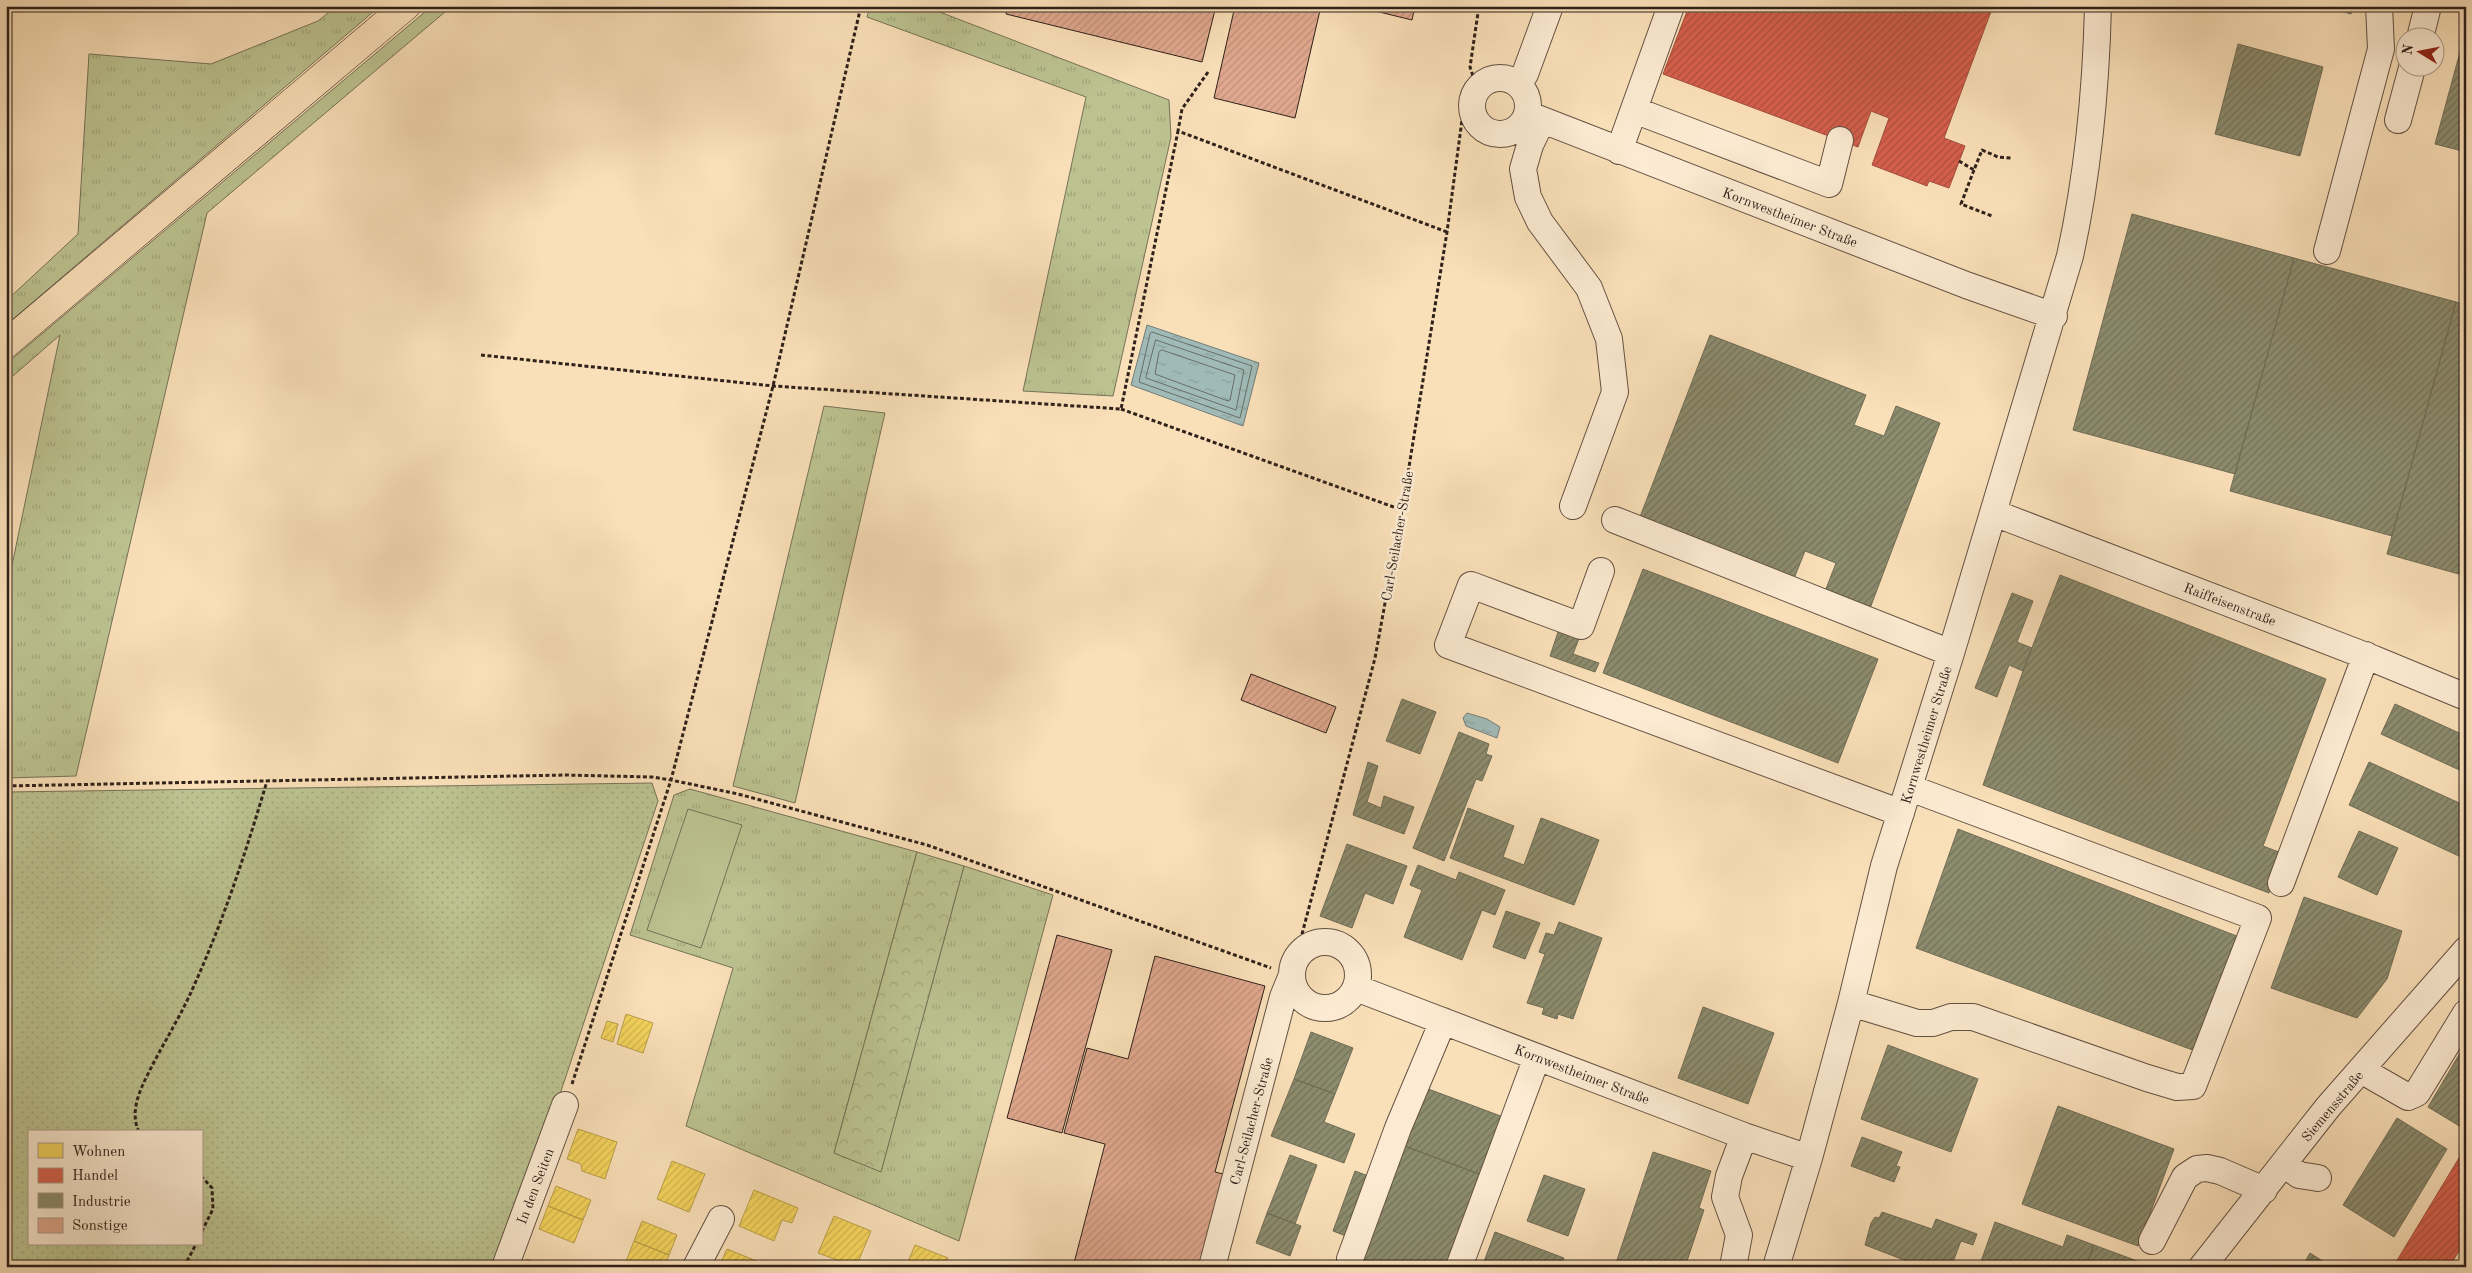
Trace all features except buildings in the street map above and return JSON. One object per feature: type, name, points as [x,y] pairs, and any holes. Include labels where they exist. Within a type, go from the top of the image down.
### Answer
[{"type":"main road","points":[[6,344],[406,6]]},
{"type":"street","points":[[1518,84],[1525,74],[1550,6]]},
{"type":"street","points":[[1619,151],[1671,6]]},
{"type":"street","name":"Kornwestheimer Straße","points":[[1776,1267],[1809,1158],[1851,1003],[1884,866],[1910,788],[2054,316],[2081,207],[2097,47],[2098,6]]},
{"type":"street","points":[[2328,252],[2381,49],[2379,6]]},
{"type":"street","points":[[2422,28],[2428,6]]},
{"type":"street","points":[[1535,117],[1510,132],[1498,134],[1485,131],[1476,122],[1474,99],[1487,80],[1500,77],[1513,80],[1523,88],[1535,117],[1524,169],[1528,197],[1540,222],[1589,288],[1609,339],[1616,392],[1573,506]]},
{"type":"street","points":[[2398,120],[2409,78]]},
{"type":"street","points":[[1634,110],[1829,184],[1840,140]]},
{"type":"street","name":"Kornwestheimer Straße","points":[[1535,117],[1966,285],[2054,316]]},
{"type":"street","name":"Raiffeisenstraße","points":[[1994,513],[2366,655],[2466,697]]},
{"type":"street","points":[[1615,520],[1951,653]]},
{"type":"street","points":[[1601,571],[1581,626],[1471,585],[1448,644],[1901,813]]},
{"type":"street","points":[[2281,883],[2366,655]]},
{"type":"street","points":[[1851,1003],[1917,1023],[1933,1023],[1951,1017],[1973,1017],[2147,1078],[2177,1087],[2193,1086],[2258,918],[1910,788]]},
{"type":"street","points":[[1318,942],[1332,942],[1346,949],[1355,960],[1358,974],[1356,988],[1347,1000],[1334,1007],[1320,1008],[1306,1003],[1296,992],[1294,967],[1305,948],[1318,942]]},
{"type":"street","name":"Siemensstraße","points":[[2208,1265],[2328,1107],[2462,963]]},
{"type":"street","name":"Carl-Seilacher-Straße","points":[[1212,1267],[1283,997],[1294,967]]},
{"type":"street","name":"Kornwestheimer Straße","points":[[1356,988],[1744,1136],[1809,1158]]},
{"type":"street","points":[[2362,1070],[2400,1094],[2408,1097],[2417,1093],[2466,1013]]},
{"type":"street","points":[[1350,1259],[1398,1128],[1443,1021]]},
{"type":"street","points":[[1459,1267],[1537,1057]]},
{"type":"street","name":"In den Seiten","points":[[505,1267],[565,1105]]},
{"type":"street","points":[[1733,1267],[1739,1235],[1725,1197],[1729,1176],[1744,1136]]},
{"type":"street","points":[[2284,1164],[2299,1175],[2318,1178]]},
{"type":"street","points":[[2152,1241],[2185,1177],[2197,1169],[2207,1168],[2220,1171],[2264,1190]]},
{"type":"street","points":[[696,1267],[721,1219]]},
{"type":"path","points":[[565,1105],[671,780],[773,386],[861,6]]},
{"type":"path","points":[[1474,99],[1470,67],[1480,6]]},
{"type":"path","points":[[1121,408],[1182,109],[1208,72]]},
{"type":"path","name":"Carl-Seilacher-Straße","points":[[1294,967],[1375,658],[1402,510],[1447,232],[1462,120],[1474,99]]},
{"type":"path","points":[[1178,132],[1447,232]]},
{"type":"path","points":[[1992,216],[1961,204],[1982,150],[1998,157],[2011,158]]},
{"type":"path","points":[[1959,161],[1974,170]]},
{"type":"path","points":[[481,355],[773,386],[1121,408],[1402,510]]},
{"type":"path","points":[[6,786],[564,775],[652,777],[738,794],[927,845],[1294,967]]},
{"type":"path","points":[[139,1130],[134,1106],[144,1081],[192,991],[221,922],[246,853],[267,781]]},
{"type":"path","points":[[202,1177],[212,1188],[213,1209],[202,1231]]},
{"type":"path","points":[[184,1267],[195,1246]]},
{"type":"green space","points":[[337,6],[380,6],[6,325],[6,301],[78,234],[89,54],[211,64],[318,21]]},
{"type":"green space","points":[[432,6],[452,6],[207,213],[76,776],[6,778],[6,594],[60,335],[6,382],[6,364]]},
{"type":"green space","points":[[870,6],[924,6],[1169,100],[1171,137],[1113,396],[1023,391],[1086,97],[867,17]]},
{"type":"green space","points":[[824,406],[885,413],[795,803],[733,786]]},
{"type":"green space","points":[[652,783],[658,801],[558,1100],[493,1267],[6,1267],[6,792]]},
{"type":"green space","points":[[690,789],[917,852],[834,1153],[881,1171],[964,866],[1053,895],[959,1241],[686,1126],[733,968],[630,935],[674,795]]},
{"type":"green space","points":[[688,809],[742,825],[701,948],[647,930]]},
{"type":"green space","points":[[917,852],[964,866],[881,1172],[834,1153]]},
{"type":"water","points":[[1147,325],[1259,363],[1243,426],[1131,385]]},
{"type":"water","points":[[1467,713],[1487,719],[1500,727],[1497,738],[1466,726],[1463,718]]}]
